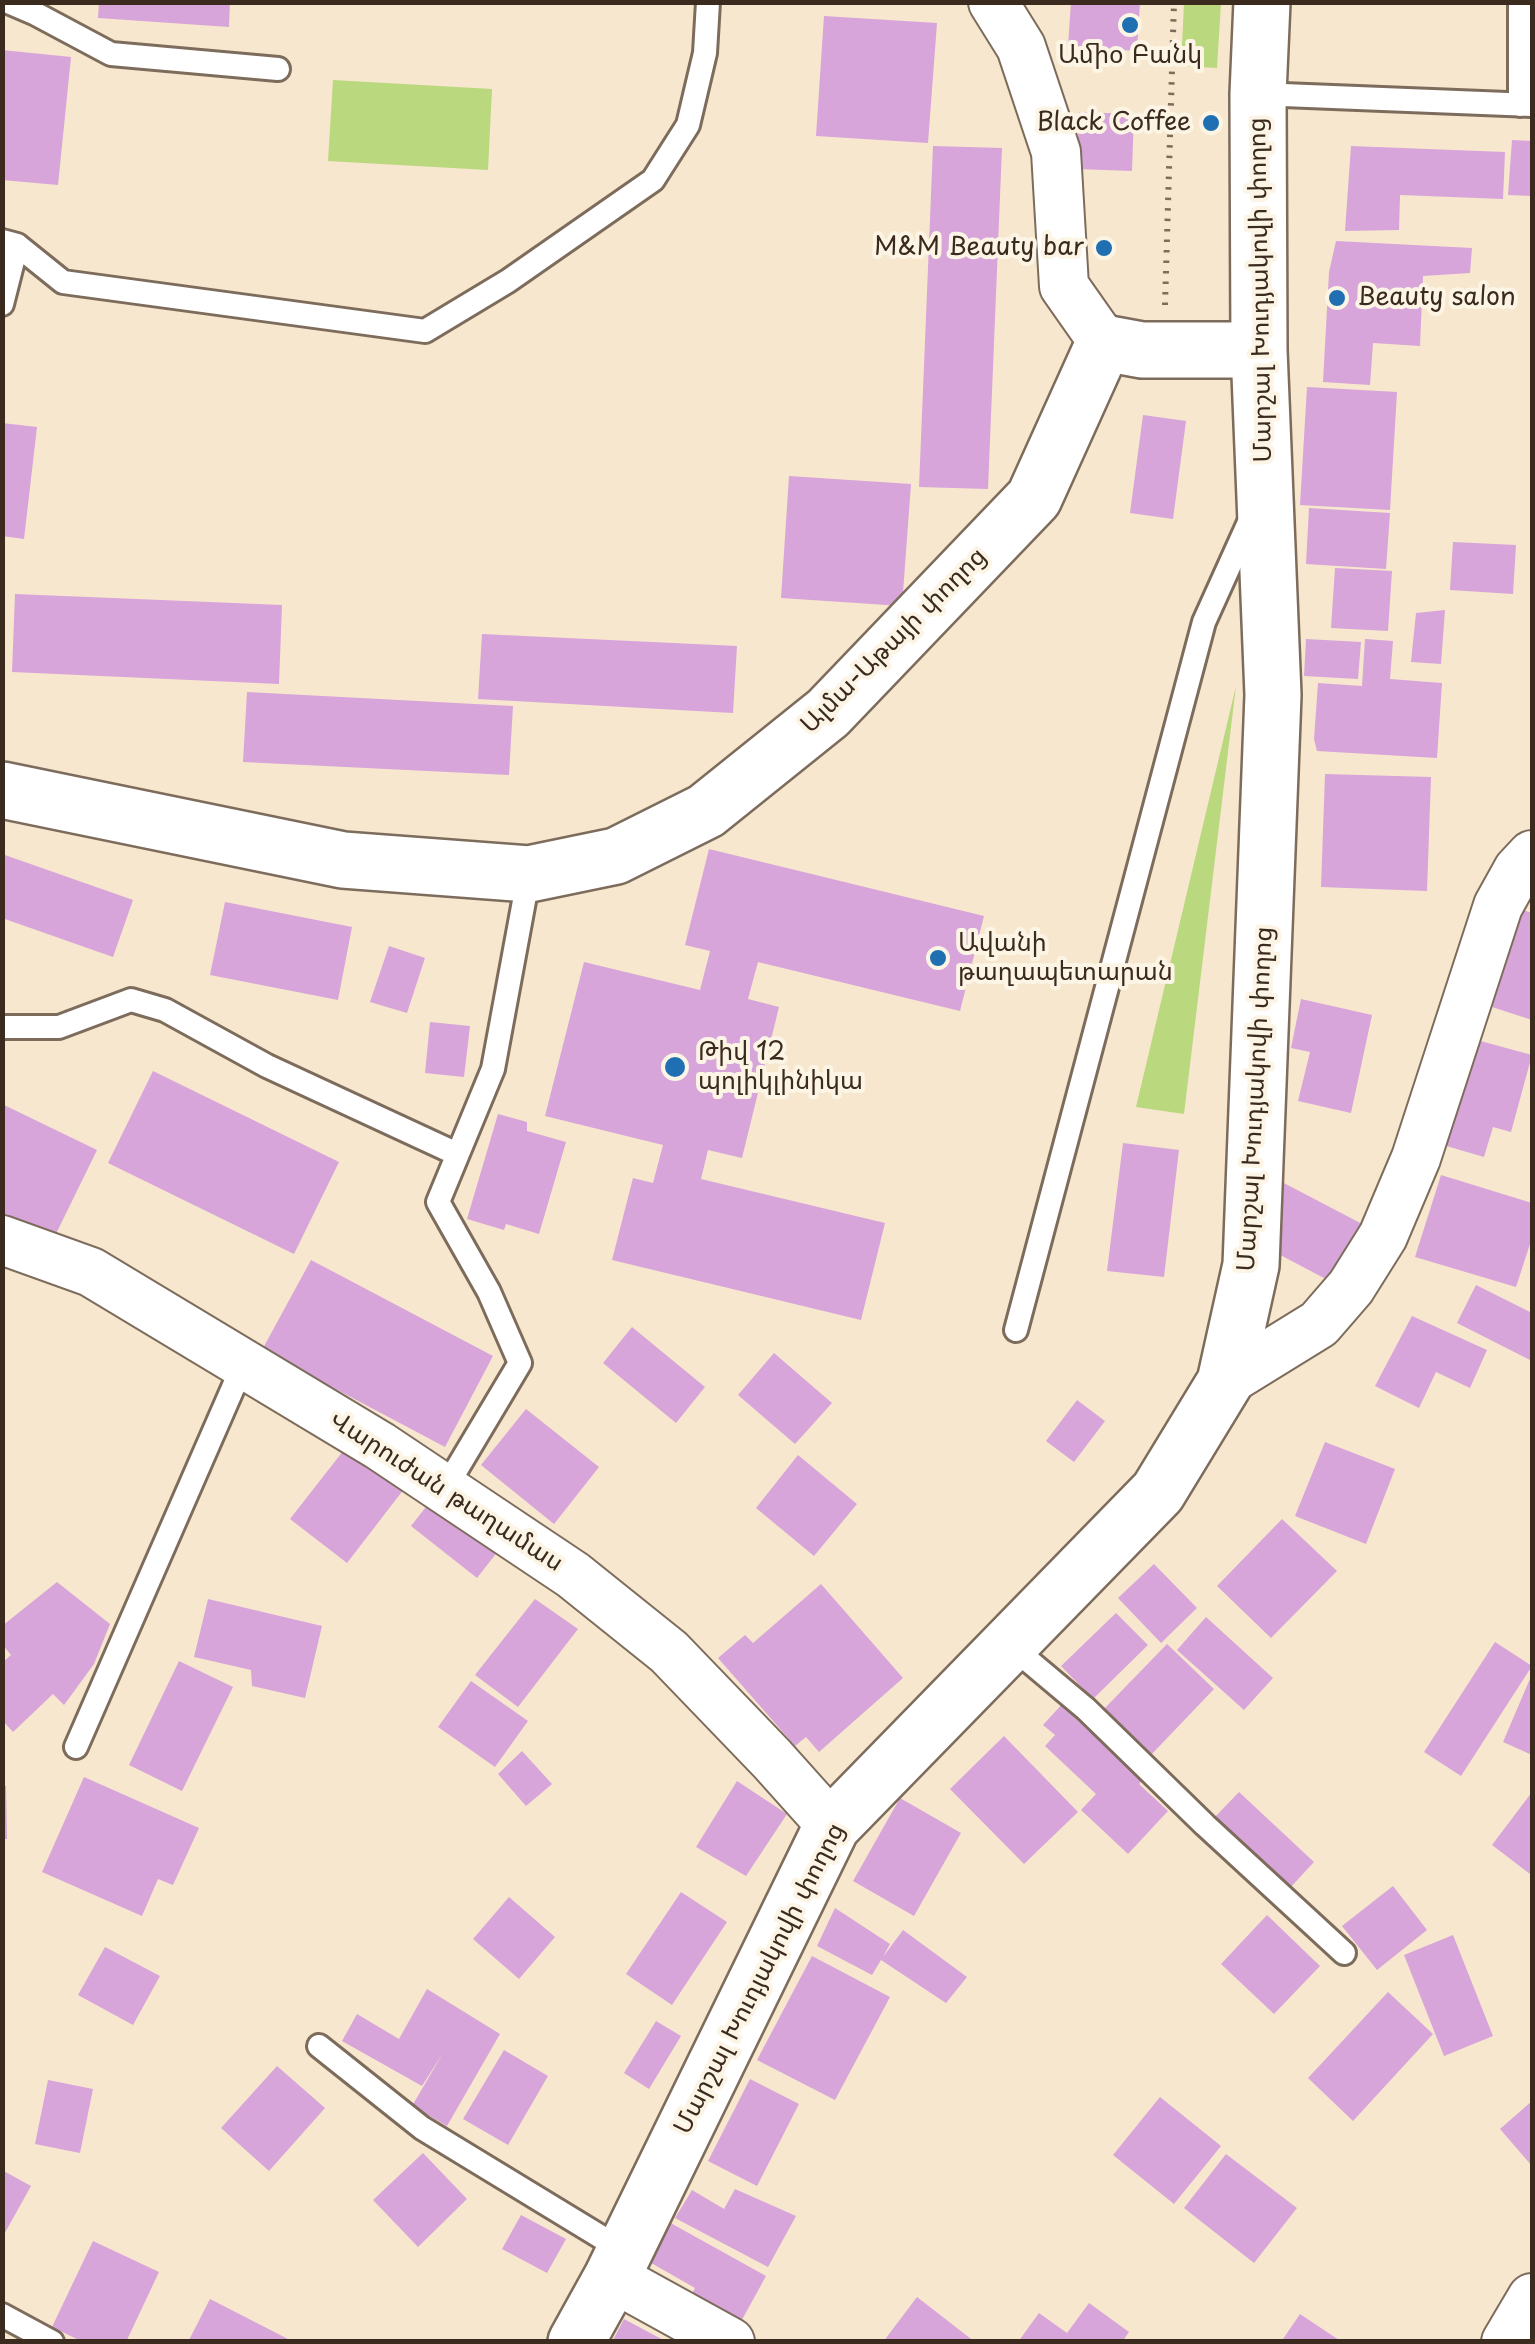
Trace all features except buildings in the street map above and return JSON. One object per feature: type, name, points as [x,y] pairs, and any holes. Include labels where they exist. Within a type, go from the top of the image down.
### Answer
[{"type":"street","points":[[993,2],[1021,47],[1056,152],[1064,286],[1104,343],[1142,350],[1260,350]]},
{"type":"street","name":"Մարշալ Խուդյակովի փողոց","points":[[576,2342],[832,1826],[1158,1492],[1225,1382],[1251,1265],[1273,695],[1260,350],[1258,94],[1262,2]]},
{"type":"street","name":"Ալմա-Աթայի փողոց","points":[[2,790],[343,860],[529,874],[616,856],[706,811],[828,713],[1034,498],[1104,343]]},
{"type":"street","points":[[1225,1382],[1319,1324],[1383,1236],[1416,1158],[1498,906],[1518,870],[1532,855]]},
{"type":"street","name":"Վարուժան թաղամաս","points":[[2,1240],[91,1272],[446,1487],[573,1575],[669,1652],[832,1826]]},
{"type":"street","points":[[618,2264],[730,2342]]},
{"type":"street","points":[[1506,2342],[1532,2298]]},
{"type":"lane","points":[[8,2],[110,54],[278,69]]},
{"type":"lane","points":[[2,304],[10,243],[63,282],[425,331],[508,282],[653,180],[688,125],[705,53],[708,2]]},
{"type":"lane","points":[[1258,94],[1526,105],[1520,2]]},
{"type":"lane","points":[[1016,1330],[1204,622],[1265,488]]},
{"type":"lane","points":[[446,1487],[520,1363],[489,1292],[438,1202],[493,1069],[529,874]]},
{"type":"lane","points":[[2,1027],[59,1027],[131,1000],[165,1010],[267,1066],[458,1154]]},
{"type":"lane","points":[[76,1747],[243,1365]]},
{"type":"lane","points":[[1010,1646],[1086,1709],[1204,1826],[1344,1952]]},
{"type":"lane","points":[[318,2046],[422,2128],[618,2264]]},
{"type":"lane","points":[[2,2315],[52,2342]]},
{"type":"green space","points":[[1184,3],[1221,3],[1217,68],[1181,66]]},
{"type":"green space","points":[[333,80],[492,89],[488,170],[328,161]]},
{"type":"green space","points":[[1236,686],[1184,1114],[1136,1107]]},
{"type":"place","name":"Ամիօ Բանկ","points":[[1130,25]]},
{"type":"place","name":"Black Coffee","points":[[1211,123]]},
{"type":"place","name":"M&M Beauty bar","points":[[1104,248]]},
{"type":"place","name":"Beauty salon","points":[[1337,298]]},
{"type":"place","name":"Ավանի թաղապետարան","points":[[938,958]]},
{"type":"place","name":"Թիվ 12 պոլիկլինիկա","points":[[675,1067]]}]
